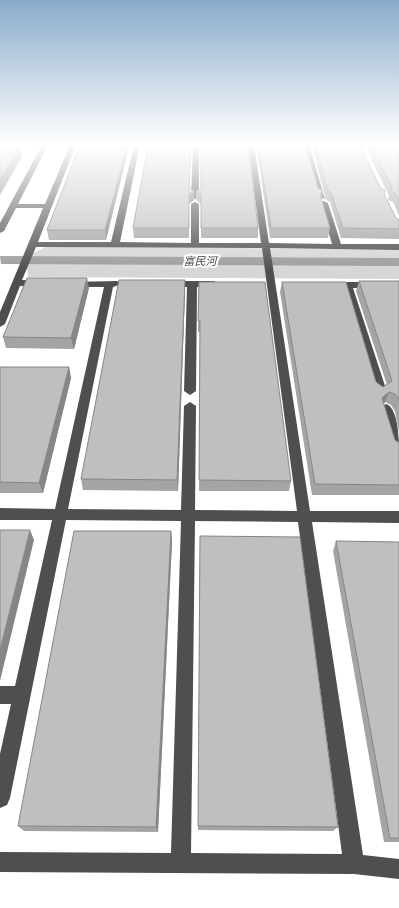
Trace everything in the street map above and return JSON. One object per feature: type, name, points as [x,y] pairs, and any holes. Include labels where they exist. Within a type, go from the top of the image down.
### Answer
[{"type":"street","points":[[0,231],[23,187]]},
{"type":"street","points":[[0,324],[56,187]]},
{"type":"street","points":[[115,245],[128,187]]},
{"type":"street","points":[[195,187],[195,245]]},
{"type":"street","points":[[257,187],[354,864]]},
{"type":"street","points":[[319,187],[337,246]]},
{"type":"street","points":[[14,206],[48,206]]},
{"type":"street","points":[[33,244],[399,246]]},
{"type":"street","points":[[17,283],[128,284]]},
{"type":"street","points":[[0,798],[109,284]]},
{"type":"street","points":[[155,284],[222,284]]},
{"type":"street","points":[[181,863],[192,284]]},
{"type":"street","points":[[320,285],[399,285]]},
{"type":"street","points":[[348,285],[381,392]]},
{"type":"street","points":[[386,408],[399,450]]},
{"type":"street","points":[[0,514],[399,517]]},
{"type":"street","points":[[0,695],[22,695]]},
{"type":"street","points":[[0,862],[354,864],[399,869]]},
{"type":"shaded area","points":[[46,247],[399,249],[399,279],[28,277],[27,267],[33,253]]},
{"type":"building","points":[[64,187],[116,187],[105,230],[47,230]]},
{"type":"building","points":[[140,187],[189,187],[194,191],[189,194],[189,228],[133,228]]},
{"type":"building","points":[[253,187],[258,228],[201,228],[201,194],[196,191],[201,188]]},
{"type":"building","points":[[265,187],[318,187],[323,191],[320,194],[330,228],[271,228]]},
{"type":"building","points":[[327,187],[380,187],[385,190],[384,194],[396,218],[399,220],[399,229],[343,228],[331,193]]},
{"type":"building","points":[[392,187],[399,187],[399,200],[395,193],[391,191]]},
{"type":"building","points":[[27,278],[87,278],[71,338],[3,337]]},
{"type":"building","points":[[119,280],[185,280],[177,480],[81,479]]},
{"type":"building","points":[[359,281],[399,281],[399,400],[395,394],[389,392],[382,398],[395,440],[399,443],[399,485],[315,484],[282,282],[346,282],[376,382],[383,387],[392,381]]},
{"type":"building","points":[[199,282],[265,282],[291,481],[199,480]]},
{"type":"building","points":[[0,367],[69,367],[39,483],[0,482]]},
{"type":"building","points":[[0,530],[30,530],[0,650]]},
{"type":"building","points":[[74,531],[171,531],[156,827],[18,826]]},
{"type":"building","points":[[200,536],[300,537],[338,827],[198,826]]},
{"type":"building","points":[[336,541],[399,542],[399,838],[390,838]]},
{"type":"waterway","name":"富民河","points":[[1,260],[399,262]]}]
